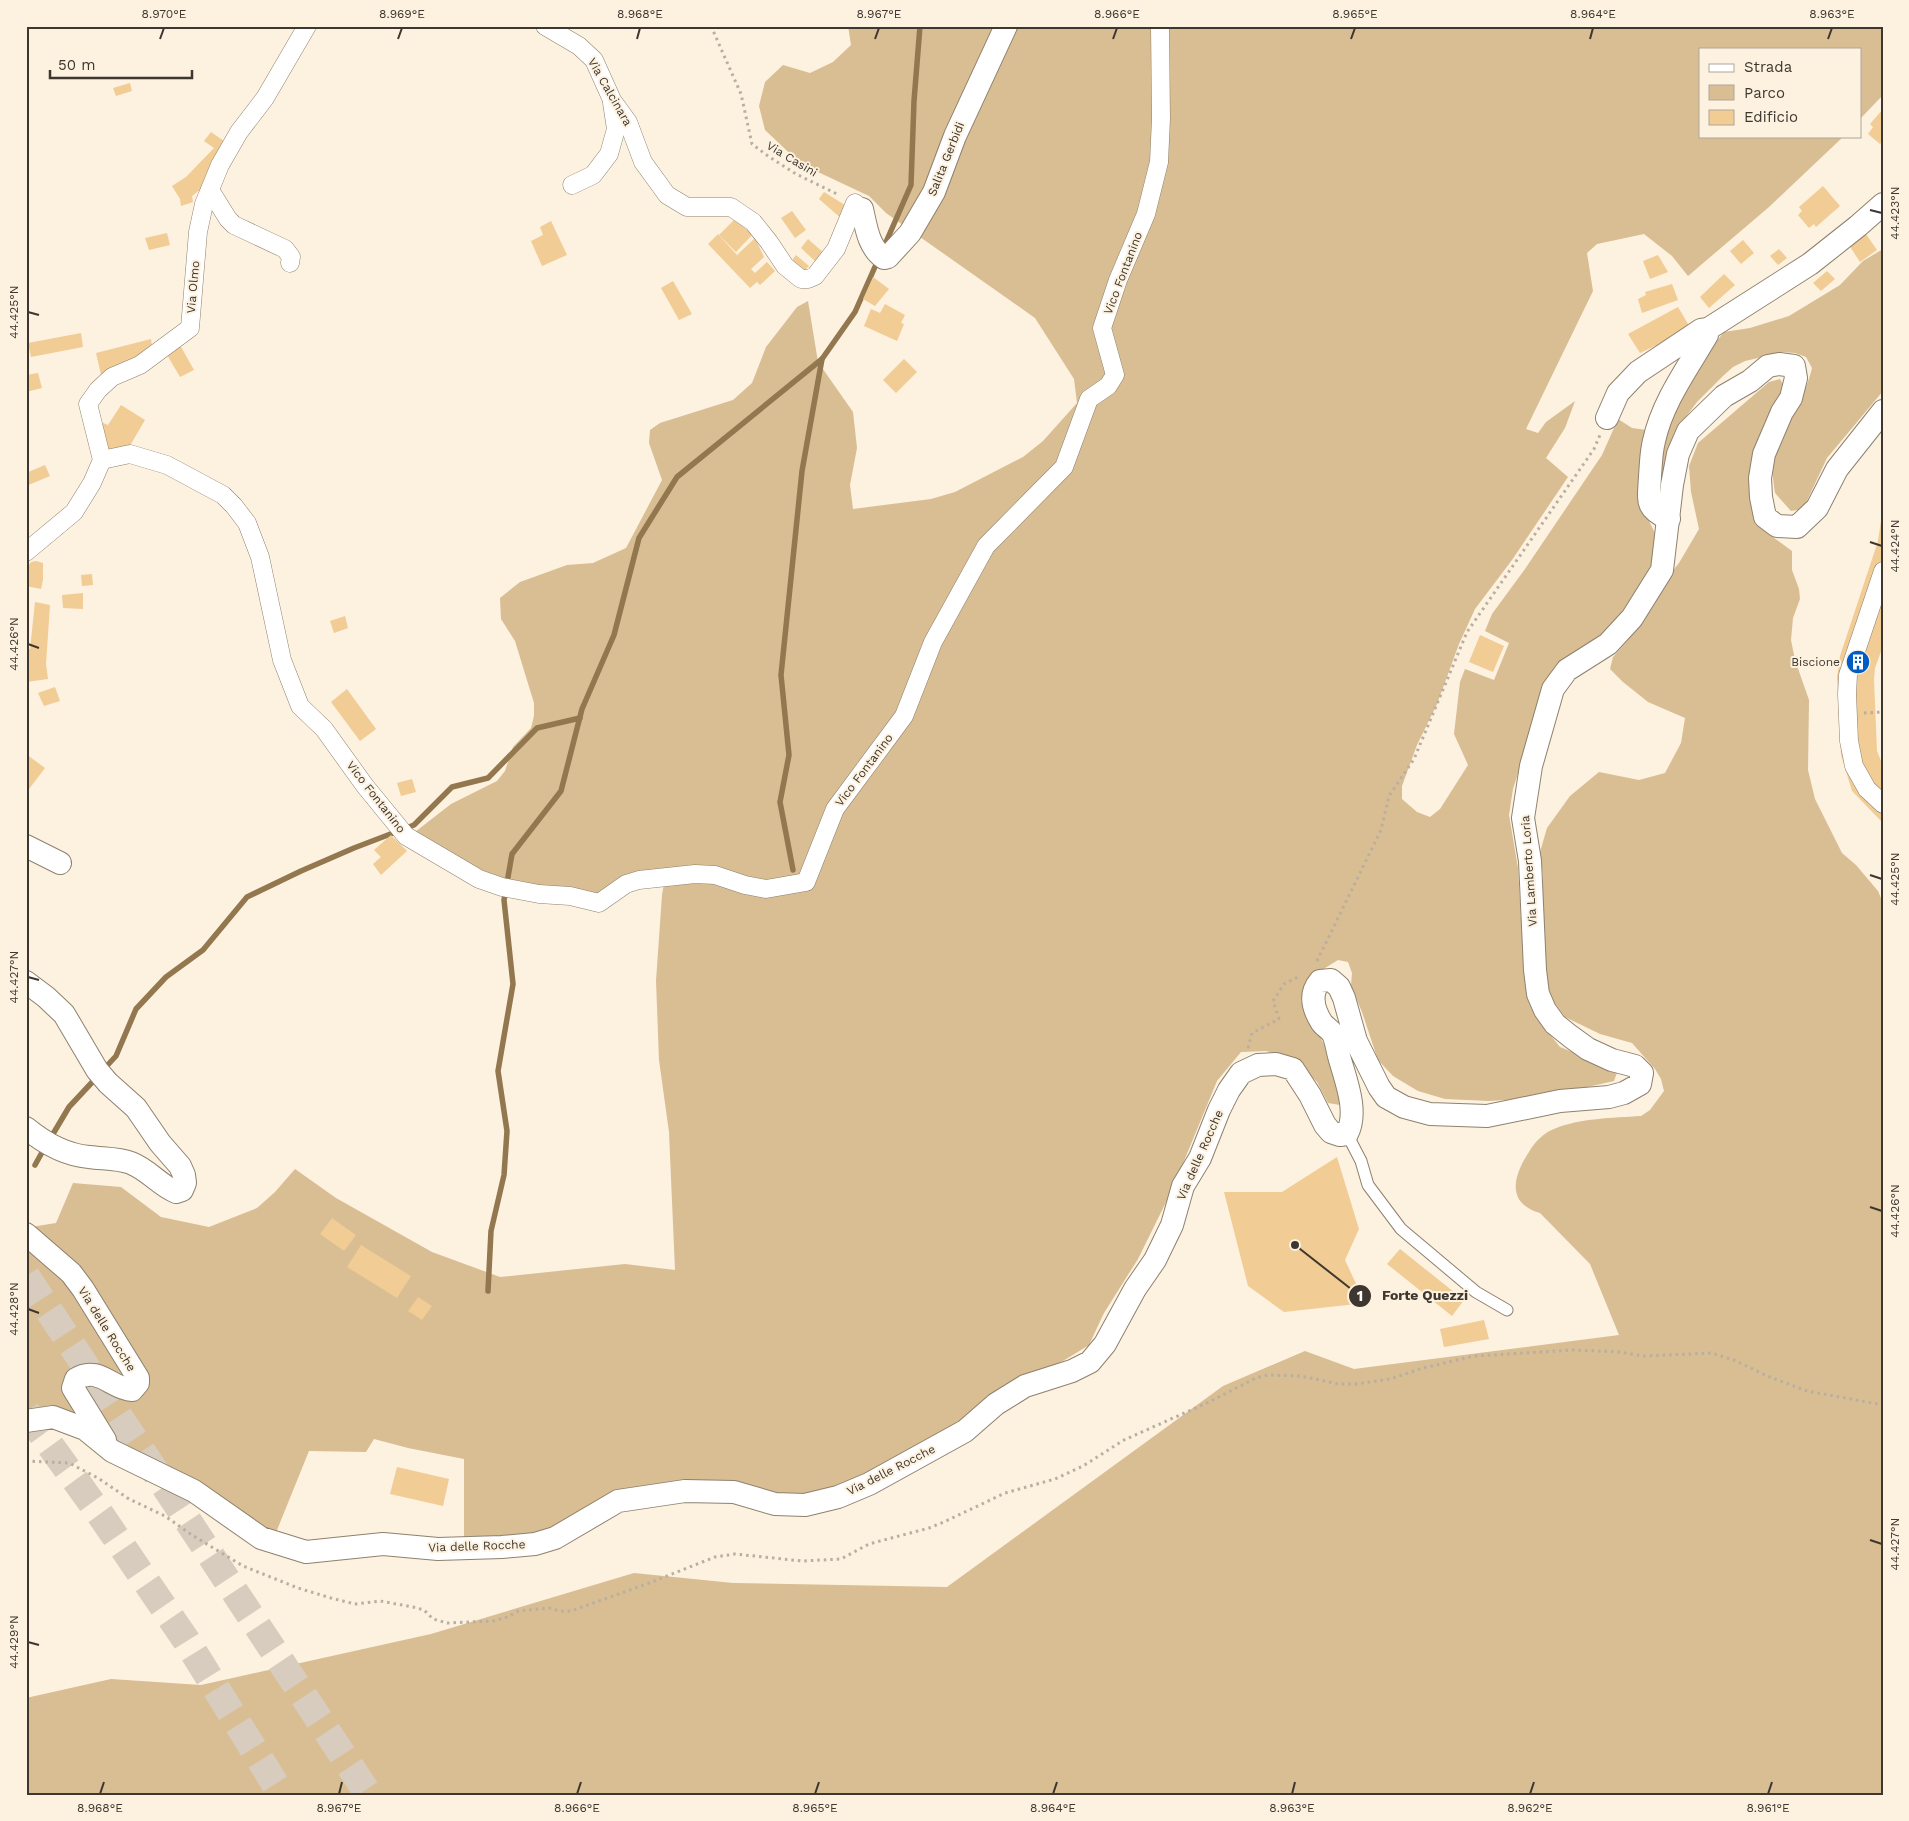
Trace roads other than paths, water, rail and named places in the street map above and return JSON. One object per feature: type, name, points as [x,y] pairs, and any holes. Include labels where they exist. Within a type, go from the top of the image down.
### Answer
[{"type":"street","name":"Via Olmo","points":[[102,460],[88,404],[98,390],[112,377],[140,365],[190,328],[198,232],[204,204],[220,165],[239,132],[265,98],[308,26]]},
{"type":"street","name":"Via Calcinara","points":[[545,26],[579,46],[594,60],[612,100],[628,122],[643,162],[667,195],[687,208],[730,207],[753,222],[785,266],[801,279],[815,276],[836,249],[858,206]]},
{"type":"street","name":"Salita Gerbidi","points":[[858,206],[879,253],[892,254],[910,233],[934,192],[955,136],[1006,26]]},
{"type":"street","name":"Vico Fontanino","points":[[102,460],[130,454],[167,466],[223,495],[247,522],[260,557],[282,660],[300,706],[324,729],[365,786],[406,836],[479,879],[539,894],[570,896],[599,903],[626,884],[639,880],[695,874],[715,875],[745,885],[766,888],[806,882],[835,810],[904,716],[933,642],[986,546],[1064,467],[1088,399],[1108,386],[1115,375],[1102,328],[1118,280],[1146,214],[1159,162],[1161,119],[1160,26]]},
{"type":"street","points":[[572,185],[593,175],[609,154],[616,128],[612,100]]},
{"type":"street","points":[[210,190],[228,219],[234,225],[285,249],[291,257],[290,263]]},
{"type":"street","points":[[1607,418],[1618,393],[1638,372],[1701,330],[1708,329],[1810,264],[1883,204]]},
{"type":"street","points":[[1669,519],[1656,513],[1651,507],[1649,495],[1654,441],[1666,404],[1707,336],[1708,329]]},
{"type":"street","name":"Via Lamberto Loria","points":[[1347,1134],[1351,1127],[1350,1092],[1333,1034],[1322,1023],[1314,1004],[1314,988],[1320,981],[1331,980],[1339,986],[1356,1041],[1378,1087],[1386,1097],[1404,1107],[1430,1114],[1487,1116],[1560,1101],[1609,1097],[1624,1093],[1640,1084],[1642,1073],[1635,1066],[1612,1060],[1588,1049],[1555,1024],[1545,1010],[1538,994],[1535,970],[1530,860],[1523,818],[1531,766],[1553,689],[1567,670],[1608,644],[1632,618],[1662,570],[1672,485],[1678,454],[1688,431],[1724,396],[1750,381],[1768,366],[1779,364],[1794,366],[1796,378],[1791,398],[1782,412],[1764,454],[1760,478],[1765,517],[1777,526],[1797,527],[1817,508],[1837,470],[1883,411]]},
{"type":"street","points":[[26,552],[74,512],[92,483],[102,460]]},
{"type":"street","points":[[1883,571],[1848,675],[1847,694],[1849,741],[1854,766],[1867,789],[1883,804]]},
{"type":"street","points":[[26,846],[60,863]]},
{"type":"street","points":[[26,982],[64,1014],[97,1070],[143,1117],[160,1143],[180,1166],[185,1183],[182,1190],[176,1192],[169,1189],[146,1170],[128,1162],[110,1158],[87,1157],[67,1152],[40,1139],[26,1128]]},
{"type":"street","name":"Via delle Rocche","points":[[26,1421],[53,1417],[85,1430],[112,1451],[194,1491],[261,1538],[306,1552],[383,1544],[438,1550],[535,1544],[555,1538],[618,1501],[685,1491],[734,1492],[775,1504],[805,1505],[838,1497],[869,1484],[957,1435],[996,1404],[1025,1386],[1072,1371],[1090,1362],[1105,1344],[1135,1289],[1155,1260],[1172,1225],[1183,1186],[1200,1158],[1229,1090],[1241,1073],[1258,1065],[1276,1064],[1292,1069],[1310,1095],[1325,1125],[1331,1132],[1340,1136],[1347,1134]]},
{"type":"street","name":"Via delle Rocche","points":[[26,1234],[71,1273],[83,1289],[138,1378],[138,1383],[132,1390],[126,1390],[95,1376],[83,1375],[76,1379],[74,1388],[112,1451]]},
{"type":"lane","points":[[1347,1134],[1361,1160],[1368,1185],[1401,1229],[1476,1292],[1507,1310]]},
{"type":"waterway","points":[[883,249],[911,185],[914,101],[920,26]]},
{"type":"waterway","points":[[793,870],[780,802],[789,755],[781,675],[802,471],[822,359],[855,312],[878,260]]},
{"type":"waterway","points":[[488,1291],[491,1231],[504,1175],[507,1131],[498,1071],[513,984],[504,900],[512,854],[561,791],[582,709],[614,635],[639,538],[677,477],[822,359]]},
{"type":"waterway","points":[[103,1070],[116,1056],[136,1009],[166,977],[203,950],[247,897],[354,848],[414,825],[452,787],[488,778],[537,728],[580,718]]},
{"type":"waterway","points":[[50,1139],[69,1107],[97,1077]]},
{"type":"waterway","points":[[35,1165],[45,1147]]},
{"type":"tunnel","points":[[26,1276],[369,1795]]},
{"type":"tunnel","points":[[26,1412],[102,1517],[186,1640],[282,1795]]},
{"type":"place","name":"Biscione","points":[[1858,662]]},
{"type":"place","name":"Forte Quezzi","points":[[1295,1245]]}]
